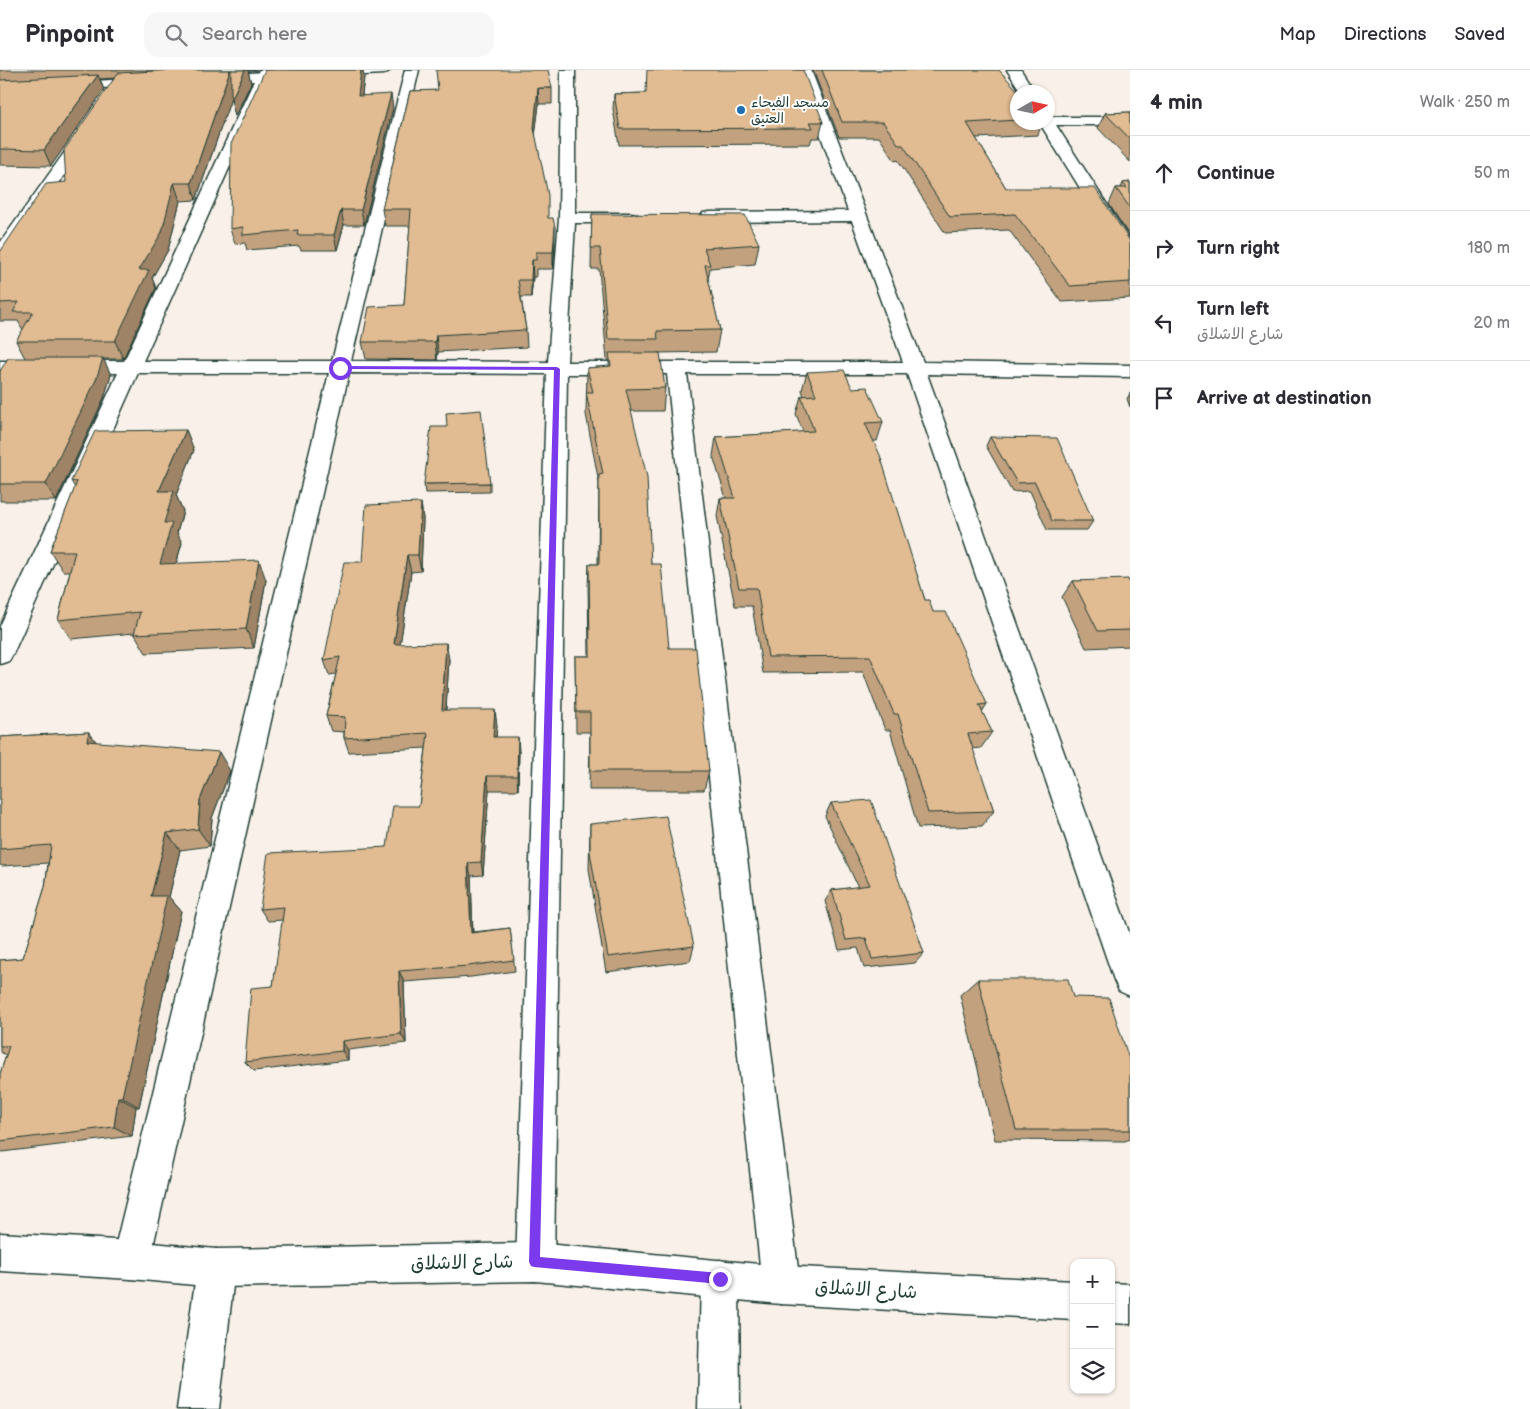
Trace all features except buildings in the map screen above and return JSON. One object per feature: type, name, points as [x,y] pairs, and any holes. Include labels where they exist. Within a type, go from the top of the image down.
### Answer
[{"type":"street","points":[[101,85],[110,70]]},
{"type":"street","points":[[195,80],[264,73],[384,70]]},
{"type":"street","points":[[131,1260],[340,368],[412,70]]},
{"type":"street","points":[[534,1262],[557,369],[567,218],[568,70]]},
{"type":"street","points":[[804,70],[915,368],[1130,980]]},
{"type":"street","points":[[1014,70],[1024,85]]},
{"type":"street","points":[[0,654],[264,73]]},
{"type":"street","points":[[0,90],[166,81]]},
{"type":"street","points":[[107,100],[118,84]]},
{"type":"street","points":[[0,256],[96,117]]},
{"type":"street","points":[[1055,122],[1130,121]]},
{"type":"street","points":[[1052,130],[1130,254]]},
{"type":"street","points":[[694,217],[859,216]]},
{"type":"street","points":[[567,218],[645,218]]},
{"type":"street","points":[[0,367],[1130,370]]},
{"type":"street","points":[[676,368],[781,1285]]},
{"type":"street","name":"شارع الاشلاق","points":[[0,1252],[131,1260],[216,1268],[534,1262],[781,1285],[1070,1301]]},
{"type":"street","points":[[198,1409],[216,1268]]},
{"type":"street","points":[[718,1409],[720,1279]]},
{"type":"street","points":[[1115,1303],[1130,1304]]},
{"type":"place","name":"مسجد الفيحاء العتيق","points":[[741,110]]},
{"type":"route","points":[[340,368],[557,369],[534,1262],[720,1279]]}]
